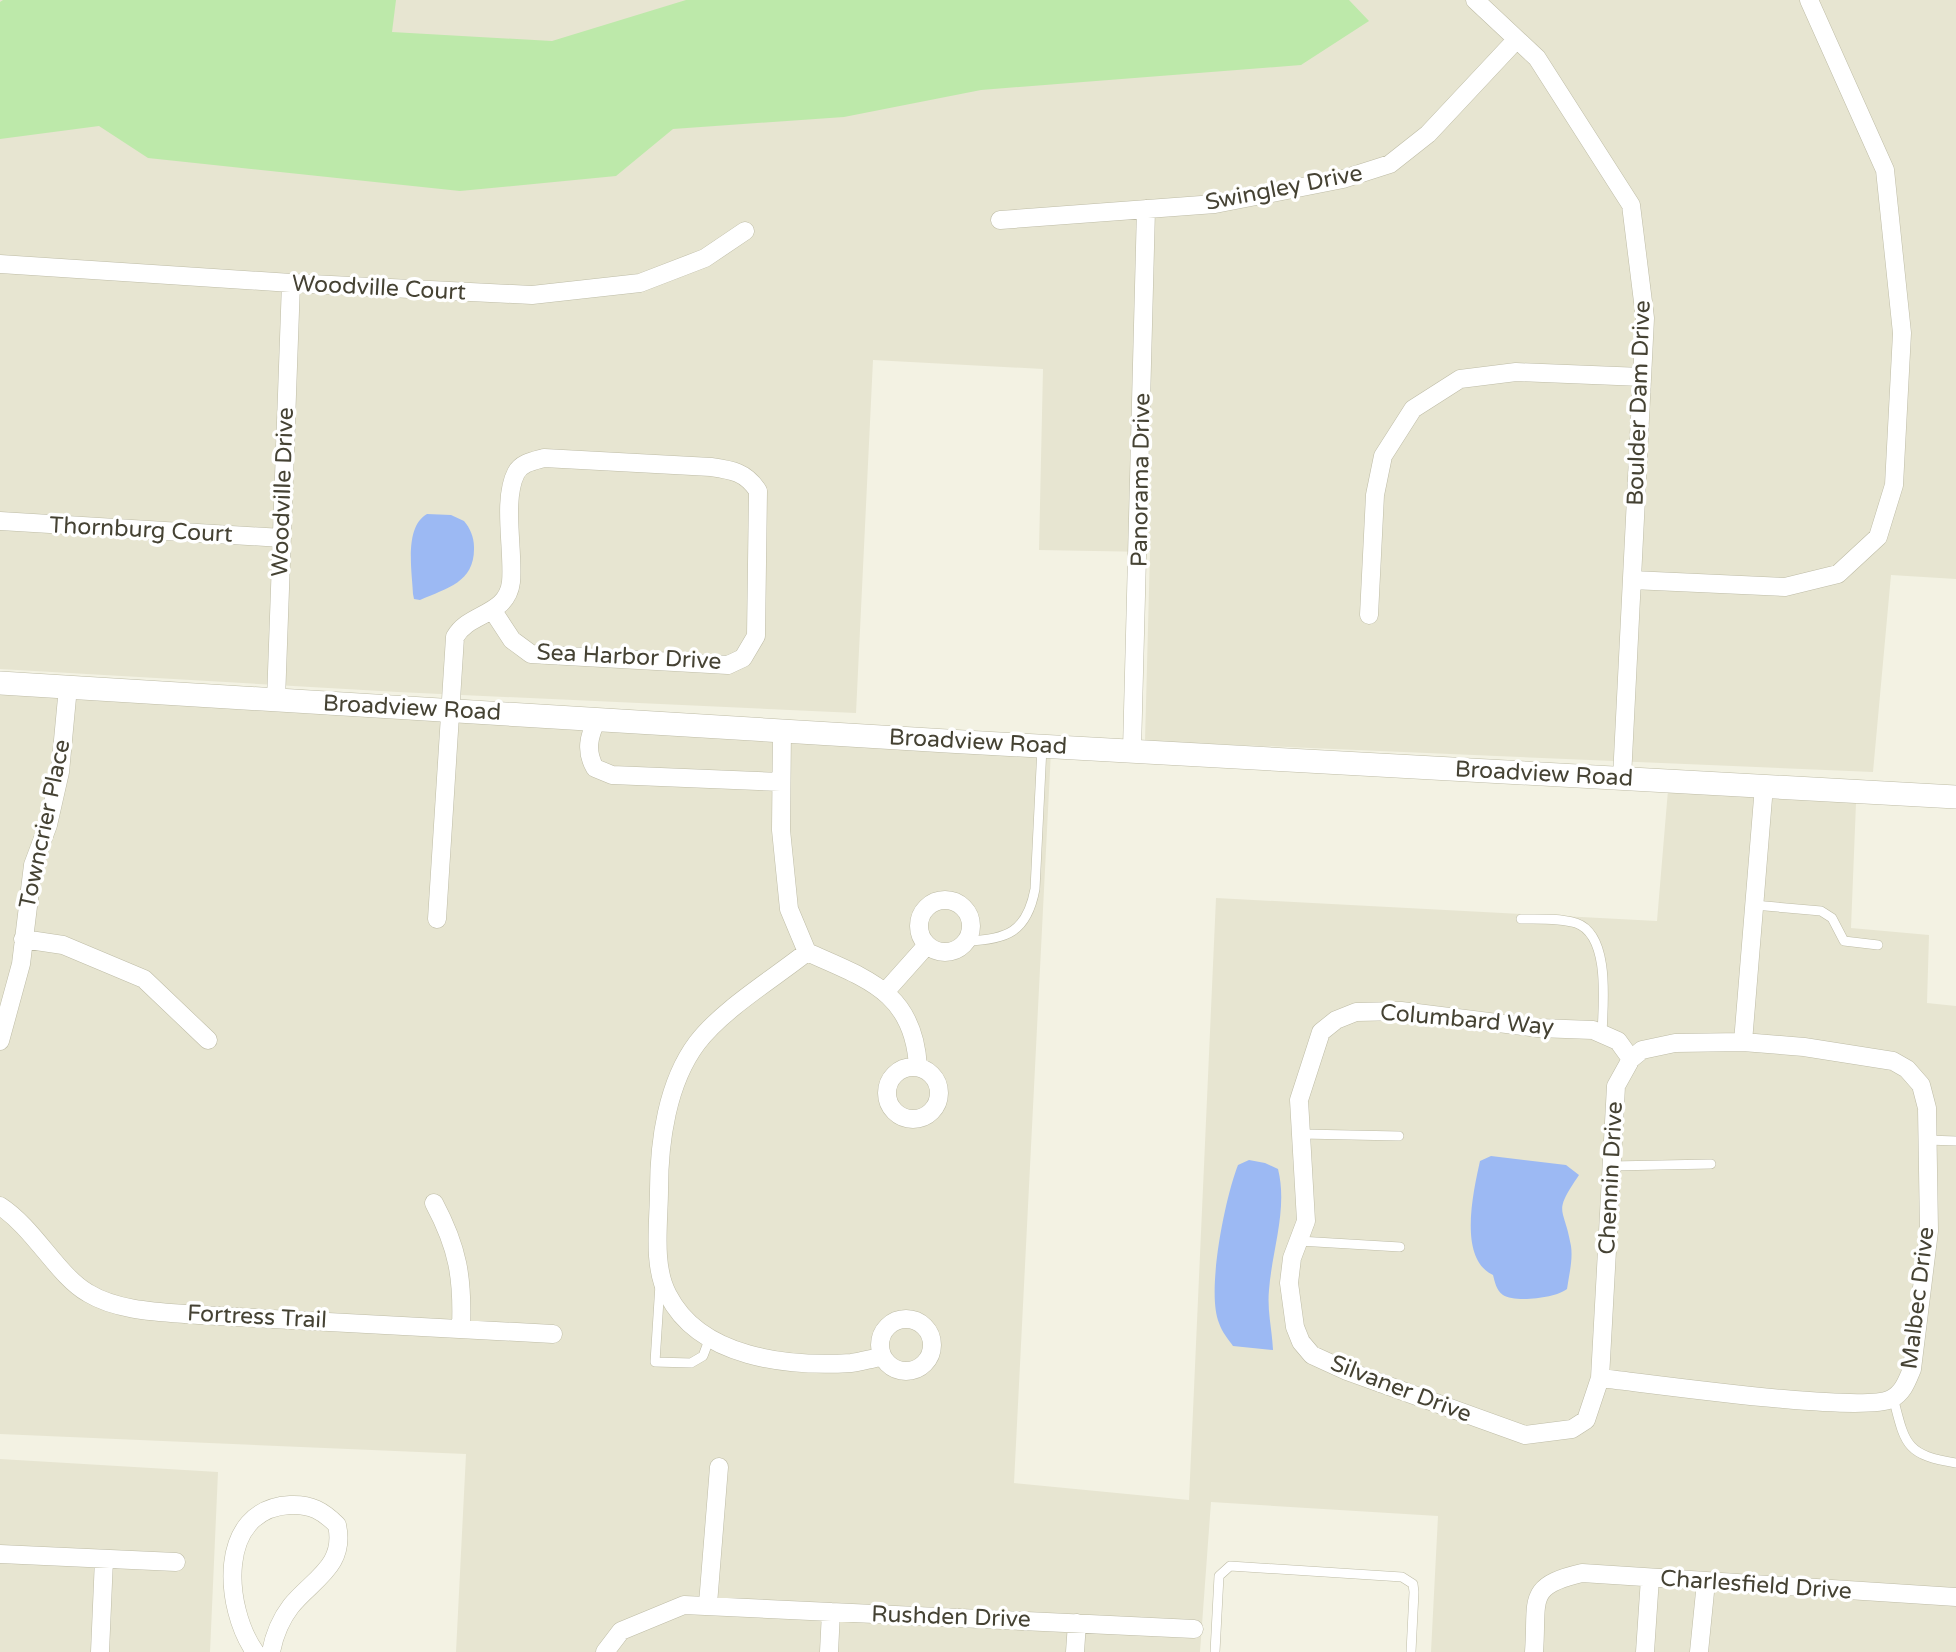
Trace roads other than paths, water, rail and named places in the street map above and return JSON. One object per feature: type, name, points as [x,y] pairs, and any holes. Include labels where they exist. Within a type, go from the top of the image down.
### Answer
[{"type":"street","name":"Boulder Dam Drive","points":[[1475,0],[1537,58],[1631,205],[1645,318],[1622,778]]},
{"type":"street","points":[[1632,580],[1785,587],[1838,574],[1878,537],[1894,485],[1902,333],[1885,170],[1808,0]]},
{"type":"street","name":"Swingley Drive","points":[[1000,220],[1215,204],[1343,179],[1390,164],[1428,134],[1517,40]]},
{"type":"street","name":"Panorama Drive","points":[[1132,750],[1146,209]]},
{"type":"street","name":"Woodville Court","points":[[0,264],[291,284],[533,295],[640,282],[705,258],[745,231]]},
{"type":"street","name":"Woodville Drive","points":[[276,700],[291,284]]},
{"type":"street","points":[[1369,615],[1375,495],[1383,456],[1413,409],[1460,379],[1516,372],[1642,377]]},
{"type":"street","name":"Sea Harbor Drive","points":[[544,457],[711,467],[736,471],[751,479],[758,491],[756,636],[743,658],[729,665],[531,654],[512,639],[493,611],[506,598],[511,584],[511,496],[516,473],[525,463],[544,457]]},
{"type":"street","name":"Thornburg Court","points":[[0,522],[282,538]]},
{"type":"street","points":[[436,919],[455,637],[460,627],[493,611]]},
{"type":"street","name":"Broadview Road","points":[[0,683],[1042,746],[1956,797]]},
{"type":"street","name":"Towncrier Place","points":[[0,1041],[16,989],[33,865],[48,825],[60,772],[68,687]]},
{"type":"street","points":[[597,719],[591,733],[589,758],[595,768],[612,775],[781,782]]},
{"type":"street","points":[[782,730],[781,830],[789,909],[807,952],[886,991],[914,1033],[918,1067]]},
{"type":"street","points":[[1602,1034],[1618,1041],[1630,1059],[1643,1050],[1675,1043],[1743,1042],[1764,786]]},
{"type":"street","points":[[939,901],[958,904],[966,911],[970,922],[966,941],[949,952],[937,951],[926,945],[919,930],[919,919],[929,905],[939,901]]},
{"type":"street","points":[[23,939],[63,945],[144,979],[208,1040]]},
{"type":"street","points":[[886,991],[926,945]]},
{"type":"street","points":[[807,952],[714,1025],[696,1044],[681,1072],[667,1113],[659,1169],[661,1274],[667,1295],[692,1327],[709,1340],[744,1354],[814,1363],[854,1363],[882,1357]]},
{"type":"street","name":"Columbard Way","points":[[1312,1054],[1321,1032],[1336,1020],[1366,1011],[1401,1011],[1538,1028],[1593,1030],[1602,1034]]},
{"type":"street","name":"Malbec Drive","points":[[1600,1378],[1833,1403],[1876,1403],[1903,1390],[1912,1369],[1928,1231],[1927,1108],[1921,1085],[1908,1069],[1893,1061],[1804,1047],[1743,1042]]},
{"type":"street","name":"Silvaner Drive","points":[[1312,1054],[1299,1100],[1306,1221],[1289,1283],[1290,1307],[1301,1342],[1312,1355],[1347,1371],[1525,1434],[1572,1429],[1586,1420]]},
{"type":"street","name":"Chennin Drive","points":[[1586,1420],[1600,1378],[1616,1086],[1630,1059]]},
{"type":"street","points":[[434,1203],[457,1255],[462,1292],[461,1328]]},
{"type":"street","name":"Fortress Trail","points":[[0,1206],[37,1238],[87,1293],[106,1301],[151,1311],[199,1315],[553,1334]]},
{"type":"street","points":[[709,1604],[719,1467]]},
{"type":"street","points":[[255,1652],[240,1628],[231,1590],[240,1536],[249,1521],[267,1510],[281,1505],[313,1506],[337,1525],[339,1550],[325,1573],[289,1608],[271,1652]]},
{"type":"street","points":[[0,1554],[176,1562]]},
{"type":"street","points":[[100,1652],[104,1559]]},
{"type":"street","name":"Charlesfield Drive","points":[[1534,1652],[1539,1593],[1546,1584],[1582,1573],[1956,1597]]},
{"type":"street","points":[[1645,1652],[1650,1578]]},
{"type":"street","points":[[1699,1652],[1706,1582]]},
{"type":"street","name":"Rushden Drive","points":[[605,1652],[621,1631],[684,1605],[709,1604],[1194,1629]]},
{"type":"street","points":[[829,1652],[831,1612]]},
{"type":"street","points":[[1075,1652],[1077,1623]]},
{"type":"lane","points":[[966,941],[986,940],[1011,933],[1021,926],[1032,909],[1042,746]]},
{"type":"lane","points":[[1754,905],[1821,911],[1832,918],[1844,941],[1878,945]]},
{"type":"lane","points":[[1521,919],[1577,923],[1591,933],[1597,943],[1603,982],[1602,1034]]},
{"type":"lane","points":[[1302,1134],[1399,1136]]},
{"type":"lane","points":[[1927,1140],[1956,1140]]},
{"type":"lane","points":[[1612,1166],[1711,1164]]},
{"type":"lane","points":[[1299,1241],[1400,1247]]},
{"type":"lane","points":[[661,1274],[655,1362],[691,1363],[703,1356],[709,1340]]},
{"type":"lane","points":[[1893,1397],[1904,1440],[1923,1457],[1956,1463]]},
{"type":"lane","points":[[1215,1652],[1219,1576],[1230,1566],[1402,1577],[1413,1584],[1411,1652]]},
{"type":"water","points":[[427,514],[451,515],[464,521],[470,530],[474,547],[473,559],[465,576],[450,587],[420,600],[414,599],[413,594],[411,550],[415,529]]},
{"type":"water","points":[[1491,1156],[1566,1165],[1579,1175],[1565,1197],[1562,1210],[1572,1257],[1567,1289],[1562,1292],[1526,1299],[1503,1295],[1497,1288],[1493,1275],[1482,1267],[1475,1255],[1471,1224],[1474,1190],[1480,1161]]},
{"type":"water","points":[[1249,1160],[1278,1169],[1281,1184],[1280,1214],[1269,1298],[1273,1350],[1233,1346],[1220,1326],[1216,1309],[1216,1268],[1228,1199],[1238,1165]]}]
